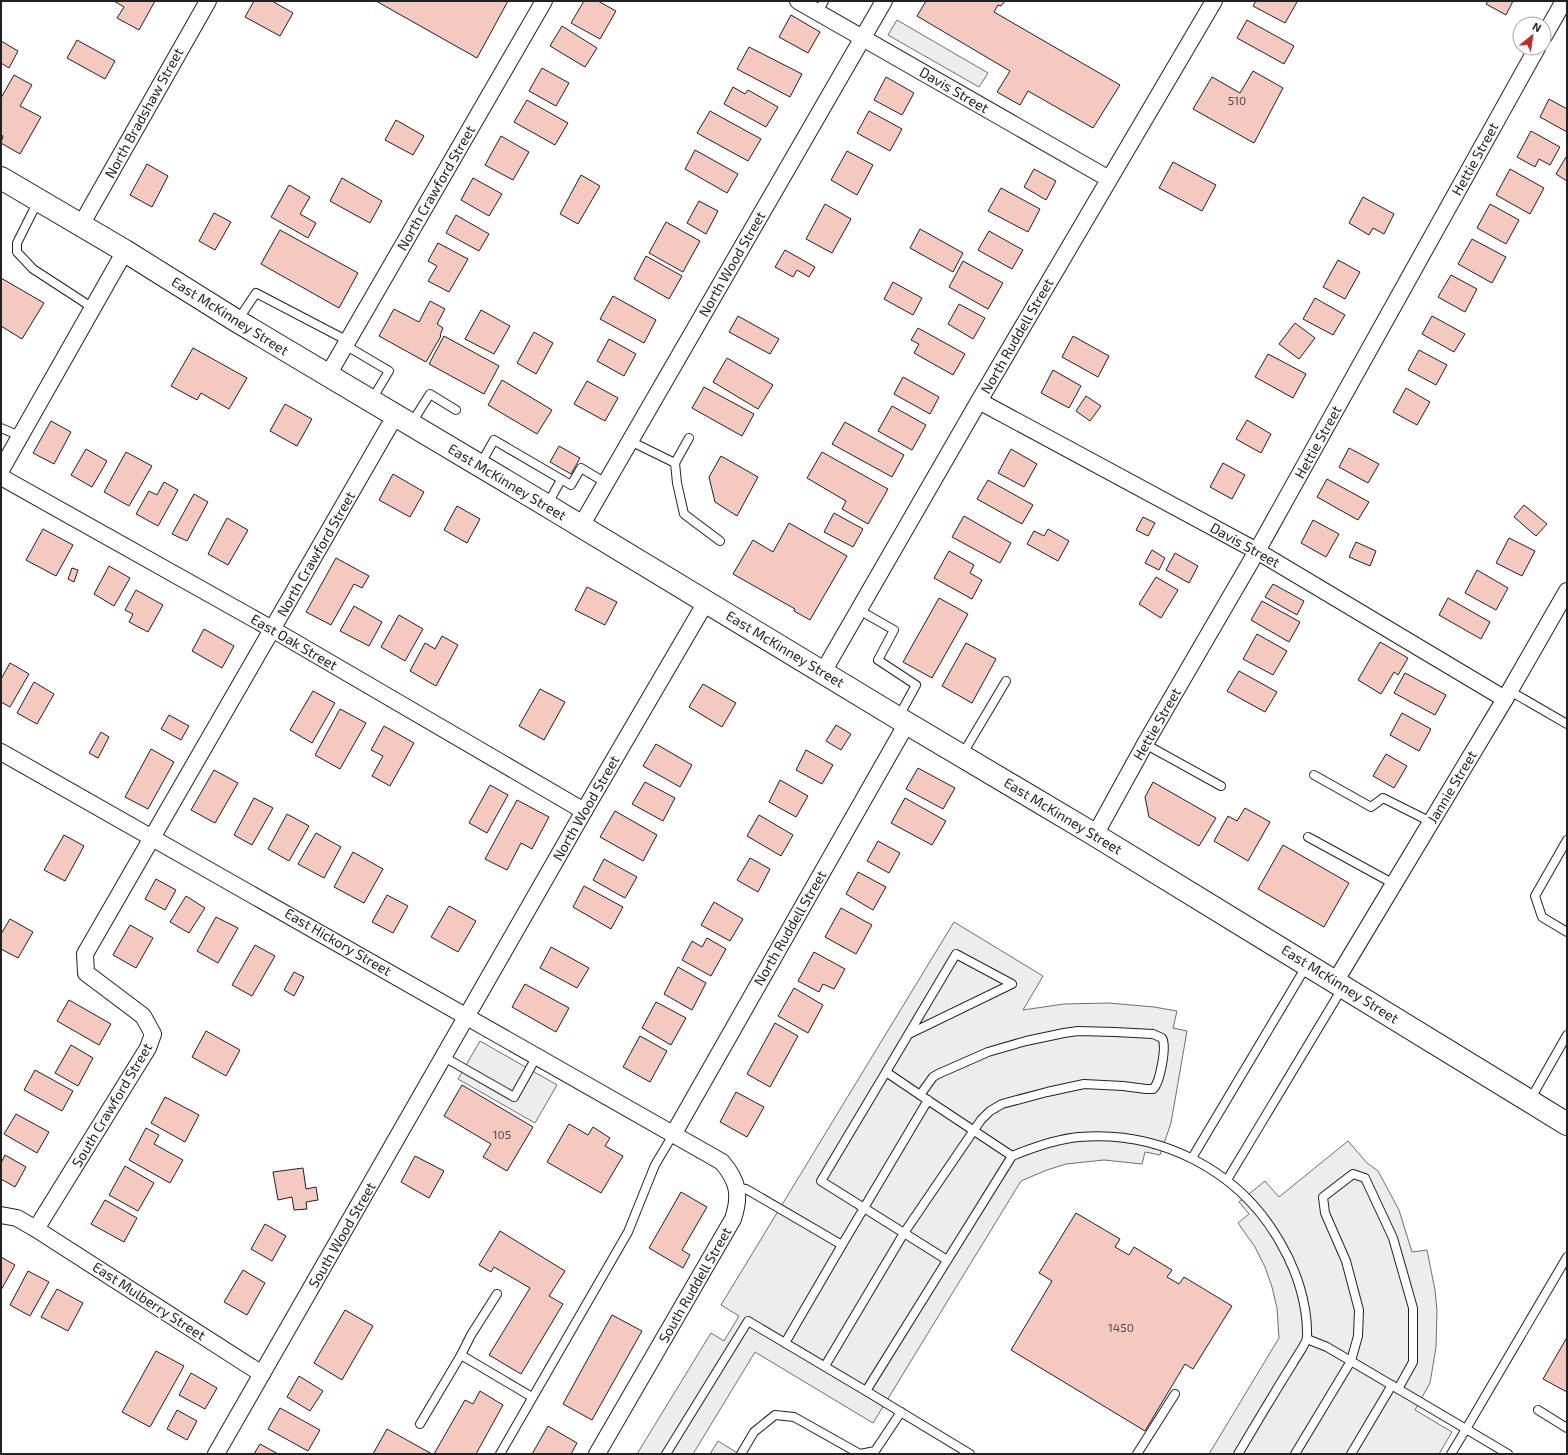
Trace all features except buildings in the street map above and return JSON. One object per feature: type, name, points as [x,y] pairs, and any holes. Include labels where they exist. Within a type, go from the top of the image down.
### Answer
[{"type":"main road","name":"East McKinney Street","points":[[1,178],[125,251],[238,321],[581,526],[902,721],[1095,835],[1567,1124]]},
{"type":"street","name":"North Bradshaw Street","points":[[81,225],[208,1]]},
{"type":"street","name":"North Crawford Street","points":[[328,375],[544,1]]},
{"type":"street","name":"Davis Street","points":[[798,1],[821,6],[862,38],[1109,179]]},
{"type":"street","name":"North Wood Street","points":[[581,526],[884,1]]},
{"type":"street","name":"North Ruddell Street","points":[[823,672],[979,401],[1214,1]]},
{"type":"street","points":[[1552,22],[1564,1]]},
{"type":"street","name":"Hettie Street","points":[[1095,835],[1145,744],[1257,551],[1533,56]]},
{"type":"street","points":[[1,470],[125,251]]},
{"type":"street","name":"Davis Street","points":[[979,401],[1257,551],[1507,695]]},
{"type":"street","name":"North Crawford Street","points":[[153,838],[272,629],[403,420]]},
{"type":"street","name":"East Oak Street","points":[[1,477],[272,629],[584,811]]},
{"type":"street","name":"Jannie Street","points":[[1339,985],[1394,884],[1507,695],[1567,591]]},
{"type":"street","name":"North Wood Street","points":[[468,1016],[584,811],[706,602]]},
{"type":"street","name":"North Ruddell Street","points":[[674,1133],[902,721]]},
{"type":"street","name":"East Hickory Street","points":[[1,752],[674,1133]]},
{"type":"street","name":"South Crawford Street","points":[[36,1229],[148,1048],[153,1034],[143,1016],[86,973],[85,954],[153,838]]},
{"type":"street","name":"South Wood Street","points":[[216,1454],[468,1016]]},
{"type":"street","points":[[674,1133],[722,1162],[732,1174],[738,1188]]},
{"type":"street","name":"South Ruddell Street","points":[[597,1454],[733,1219],[738,1204],[738,1188]]},
{"type":"street","points":[[1,1215],[17,1218],[36,1229]]},
{"type":"street","name":"East Mulberry Street","points":[[36,1229],[262,1374]]},
{"type":"lane","points":[[38,200],[17,243],[17,252],[32,269],[93,308]]},
{"type":"lane","points":[[238,321],[256,293],[347,343],[389,371],[371,401]]},
{"type":"lane","points":[[403,420],[430,394],[456,410]]},
{"type":"lane","points":[[1,428],[20,436]]},
{"type":"lane","points":[[689,438],[675,463],[684,514],[720,541]]},
{"type":"lane","points":[[479,466],[494,440],[571,485],[581,468],[606,483]]},
{"type":"lane","points":[[630,441],[675,463]]},
{"type":"lane","points":[[546,505],[561,480]]},
{"type":"lane","points":[[858,610],[894,630],[878,660],[916,685],[902,721]]},
{"type":"lane","points":[[962,756],[1006,681]]},
{"type":"lane","points":[[1507,695],[1567,724]]},
{"type":"lane","points":[[1145,744],[1221,786]]},
{"type":"lane","points":[[1314,775],[1371,807],[1383,798],[1431,822]]},
{"type":"lane","points":[[1308,837],[1394,884]]},
{"type":"lane","points":[[1567,840],[1535,896],[1542,917],[1567,932]]},
{"type":"lane","points":[[909,1034],[1012,984],[956,954],[821,1181],[947,1260]]},
{"type":"lane","points":[[1192,1158],[1307,964]]},
{"type":"lane","points":[[1226,1180],[1339,985]]},
{"type":"lane","points":[[824,1366],[904,1233],[981,1120],[995,1107],[1015,1100],[1089,1084],[1152,1089],[1158,1082],[1164,1040],[1160,1036],[1152,1034],[1078,1031],[1026,1041],[984,1054],[938,1074],[933,1077],[920,1095]]},
{"type":"lane","points":[[1530,1100],[1567,1035]]},
{"type":"lane","points":[[444,1057],[514,1097],[537,1056]]},
{"type":"lane","points":[[886,1072],[1012,1156]]},
{"type":"lane","points":[[785,1343],[928,1100]]},
{"type":"lane","points":[[500,1454],[628,1232],[655,1165],[674,1133]]},
{"type":"lane","points":[[866,1391],[1012,1156],[1033,1147],[1078,1137],[1101,1136],[1146,1141],[1192,1158],[1226,1180],[1245,1196],[1274,1231],[1285,1251],[1301,1294],[1307,1339],[1238,1454]]},
{"type":"lane","points":[[1295,1454],[1351,1361],[1358,1336],[1359,1310],[1346,1261],[1325,1213],[1324,1197],[1353,1174],[1365,1178],[1393,1238],[1412,1308],[1413,1362],[1351,1454]]},
{"type":"lane","points":[[738,1188],[746,1189],[842,1245]]},
{"type":"lane","points":[[1451,1454],[1567,1257]]},
{"type":"lane","points":[[420,1424],[461,1355],[471,1335],[497,1294]]},
{"type":"lane","points":[[666,1454],[748,1321],[970,1454]]},
{"type":"lane","points":[[1307,1339],[1327,1346],[1508,1454]]},
{"type":"lane","points":[[461,1355],[532,1397]]},
{"type":"lane","points":[[1137,1454],[1174,1394]]},
{"type":"lane","points":[[1538,1410],[1567,1428]]},
{"type":"lane","points":[[741,1454],[754,1432],[774,1415],[794,1417],[860,1454],[875,1451],[901,1412]]},
{"type":"shaded area","points":[[897,20],[988,73],[979,87],[888,35]]},
{"type":"shaded area","points":[[954,922],[1043,976],[1023,1010],[1064,1004],[1109,1003],[1154,1007],[1177,1011],[1173,1028],[1187,1031],[1171,1123],[1160,1155],[1145,1152],[1142,1164],[1104,1160],[1066,1164],[1021,1181],[873,1423],[755,1352],[693,1454],[637,1454],[711,1333],[724,1341],[739,1316],[721,1305]]},
{"type":"shaded area","points":[[480,1041],[557,1085],[535,1123],[458,1079]]},
{"type":"shaded area","points":[[1348,1141],[1367,1163],[1378,1171],[1399,1210],[1412,1252],[1427,1250],[1435,1290],[1437,1311],[1436,1347],[1430,1383],[1415,1410],[1452,1432],[1439,1454],[1209,1454],[1279,1338],[1277,1308],[1272,1287],[1265,1267],[1255,1247],[1238,1223],[1249,1214],[1239,1202],[1265,1181],[1279,1197]]},
{"type":"shaded area","points":[[718,1441],[739,1454],[710,1454]]}]
